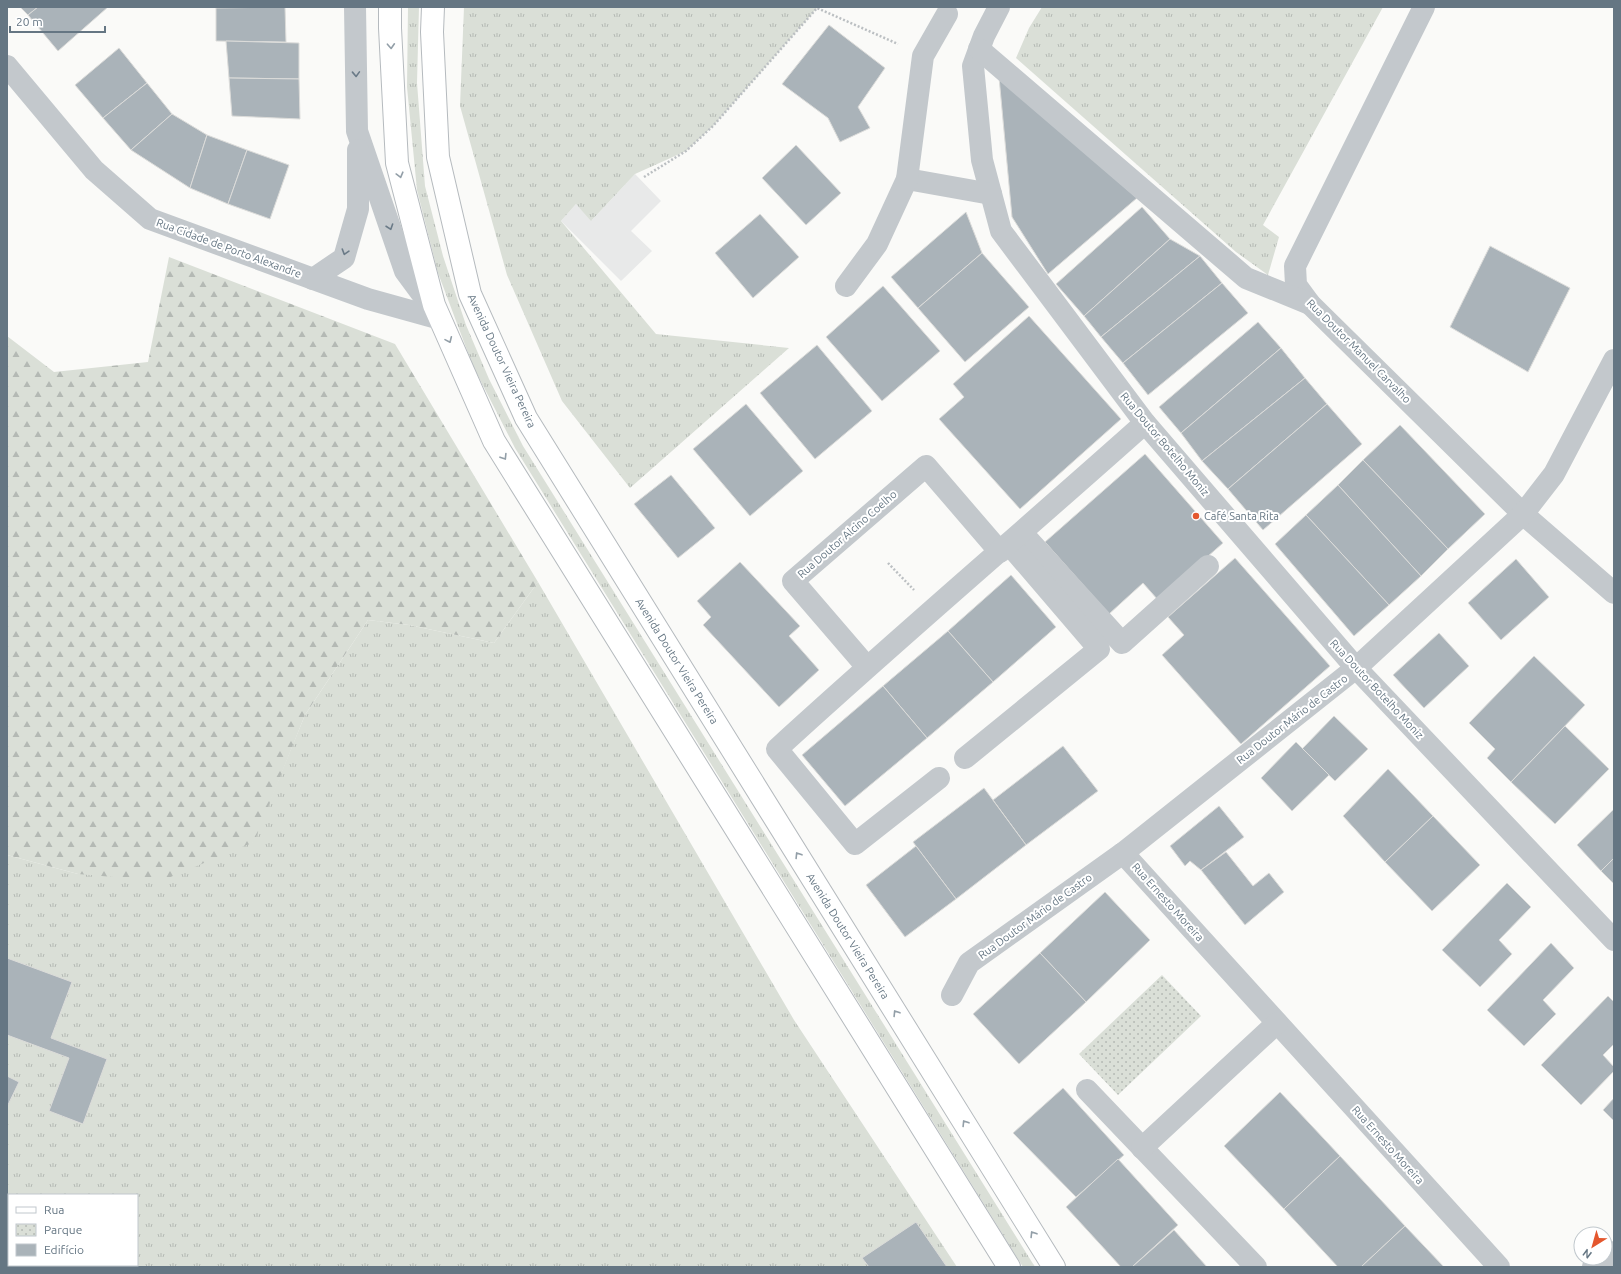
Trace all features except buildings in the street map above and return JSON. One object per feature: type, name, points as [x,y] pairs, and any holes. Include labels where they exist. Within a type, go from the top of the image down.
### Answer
[{"type":"main road","points":[[390,7],[396,163],[434,305],[494,441],[1009,1267]]},
{"type":"main road","name":"Avenida Doutor Vieira Pereira","points":[[433,7],[432,32],[438,157],[470,294],[526,418],[1054,1267]]},
{"type":"street","points":[[313,279],[344,258],[358,209],[355,7]]},
{"type":"street","name":"Rua Doutor Botelho Moniz","points":[[999,7],[979,49],[973,66],[982,160],[1001,231],[1145,423],[1356,668],[1614,940]]},
{"type":"street","name":"Rua Doutor Manuel Carvalho","points":[[1424,7],[1294,266],[1296,285],[1310,304],[1524,514],[1614,593]]},
{"type":"street","points":[[846,286],[877,244],[907,179],[923,56],[947,14]]},
{"type":"street","points":[[979,49],[1246,278],[1310,304]]},
{"type":"street","name":"Rua Cidade de Porto Alexandre","points":[[7,66],[94,170],[150,219],[368,299],[440,319]]},
{"type":"street","points":[[357,130],[405,271],[440,319]]},
{"type":"street","points":[[907,179],[991,194]]},
{"type":"street","name":"Rua Doutor Mário de Castro","points":[[952,995],[969,963],[1123,852],[1356,668],[1524,514],[1554,474],[1614,360]]},
{"type":"street","points":[[939,778],[855,844],[777,749],[867,667],[1011,543],[1145,423]]},
{"type":"street","name":"Rua Doutor Alcino Coelho","points":[[867,667],[792,581],[926,466],[1011,543]]},
{"type":"street","points":[[1011,543],[1122,643],[1208,566]]},
{"type":"street","points":[[965,758],[1099,648],[1011,543]]},
{"type":"street","name":"Rua Ernesto Moreira","points":[[1123,852],[1499,1267]]},
{"type":"street","points":[[1142,1148],[1277,1023]]},
{"type":"street","points":[[1087,1090],[1256,1267]]},
{"type":"street","points":[[1593,1267],[1614,1252]]},
{"type":"path","points":[[644,177],[686,151],[713,126],[817,8],[923,56]]},
{"type":"path","points":[[888,563],[933,610]]},
{"type":"shaded area","points":[[635,174],[661,201],[631,231],[652,251],[621,281],[561,221],[576,204],[592,220]]},
{"type":"green space","points":[[408,7],[419,7],[417,83],[425,186],[443,256],[466,325],[489,379],[523,446],[1035,1267],[1023,1267],[515,448],[473,366],[438,273],[417,190],[407,87]]},
{"type":"green space","points":[[464,7],[817,8],[713,126],[686,151],[635,174],[591,221],[576,204],[561,221],[656,334],[789,348],[630,488],[562,401],[507,275],[460,106]]},
{"type":"green space","points":[[1042,7],[1383,7],[1263,225],[1279,237],[1268,275],[1236,252],[1016,58],[1029,28]]},
{"type":"green space","points":[[169,257],[395,344],[538,582],[494,643],[409,625],[368,620],[305,715],[254,842],[161,881],[78,874],[7,855],[7,336],[54,372],[148,362]]},
{"type":"green space","points":[[538,582],[794,1020],[957,1267],[7,1267],[7,855],[78,874],[253,842],[305,715],[368,620],[409,625],[494,643]]},
{"type":"green space","points":[[1162,975],[1201,1016],[1118,1095],[1079,1054]]},
{"type":"place","name":"Café Santa Rita","points":[[1196,516]]}]
